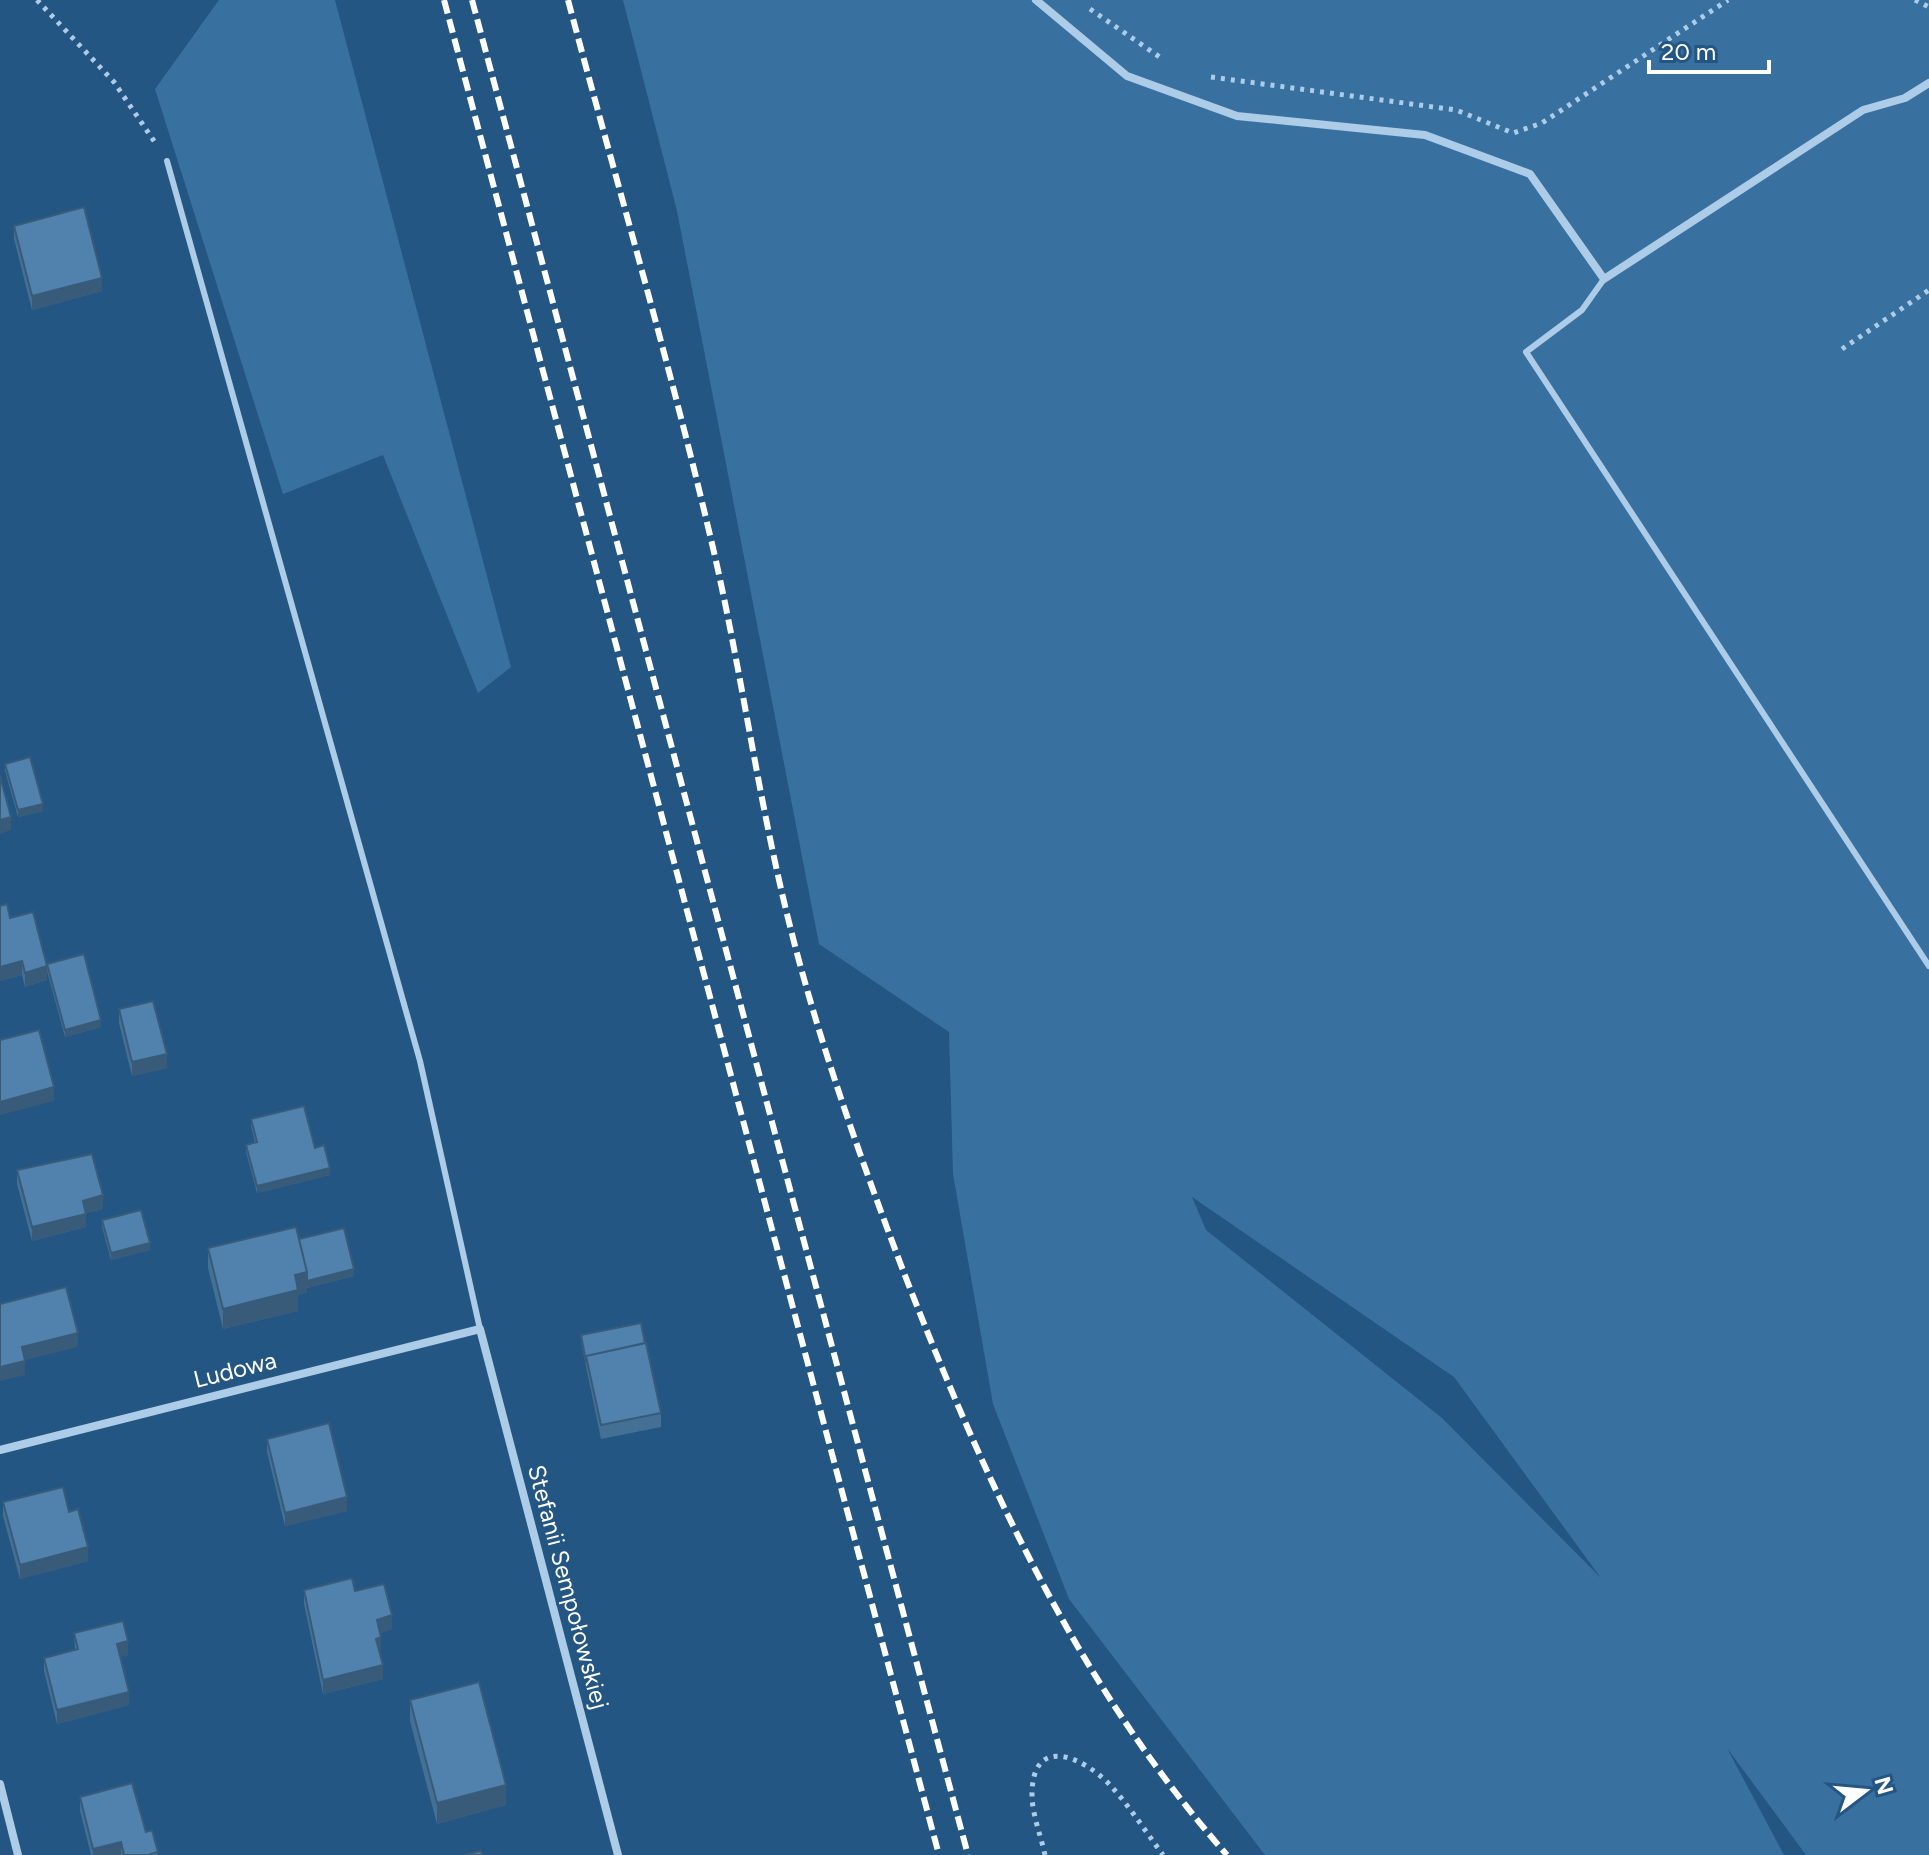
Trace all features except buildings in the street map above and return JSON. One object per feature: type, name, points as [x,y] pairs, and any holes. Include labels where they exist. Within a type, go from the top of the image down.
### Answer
[{"type":"street","points":[[1036,0],[1127,76],[1237,116],[1425,135],[1530,174],[1604,279],[1863,110],[1905,98],[1929,83]]},
{"type":"street","name":"Ludowa","points":[[0,1450],[480,1329]]},
{"type":"street","name":"Stefanii Sempołowskiej","points":[[480,1329],[618,1855]]},
{"type":"street","points":[[0,1784],[18,1855]]},
{"type":"lane","points":[[167,161],[420,1061],[480,1329]]},
{"type":"lane","points":[[1604,279],[1582,310],[1526,352],[1929,966]]},
{"type":"path","points":[[37,0],[114,82],[167,161]]},
{"type":"path","points":[[1078,0],[1158,57],[1171,62]]},
{"type":"path","points":[[1197,72],[1209,77],[1456,110],[1513,133],[1542,123],[1728,0]]},
{"type":"path","points":[[1915,0],[1929,7]]},
{"type":"path","points":[[1842,349],[1929,290]]},
{"type":"path","points":[[1045,1855],[1032,1796],[1035,1771],[1047,1758],[1060,1753],[1074,1757],[1111,1786],[1163,1855]]},
{"type":"shaded area","points":[[219,0],[335,0],[511,667],[478,693],[383,455],[283,494],[155,89]]},
{"type":"shaded area","points":[[623,0],[1929,0],[1929,1855],[1806,1855],[1727,1748],[1784,1855],[1265,1855],[1069,1599],[993,1404],[953,1174],[949,1032],[819,944],[677,211]],"holes":[[[1192,1197],[1454,1377],[1601,1578],[1442,1418],[1206,1230]]]},
{"type":"railway","points":[[444,0],[939,1855]]},
{"type":"railway","points":[[472,0],[968,1855]]},
{"type":"railway","points":[[568,0],[693,464],[729,621],[772,848],[794,942],[821,1038],[869,1180],[935,1351],[1040,1579],[1125,1722],[1174,1790],[1227,1855]]}]
